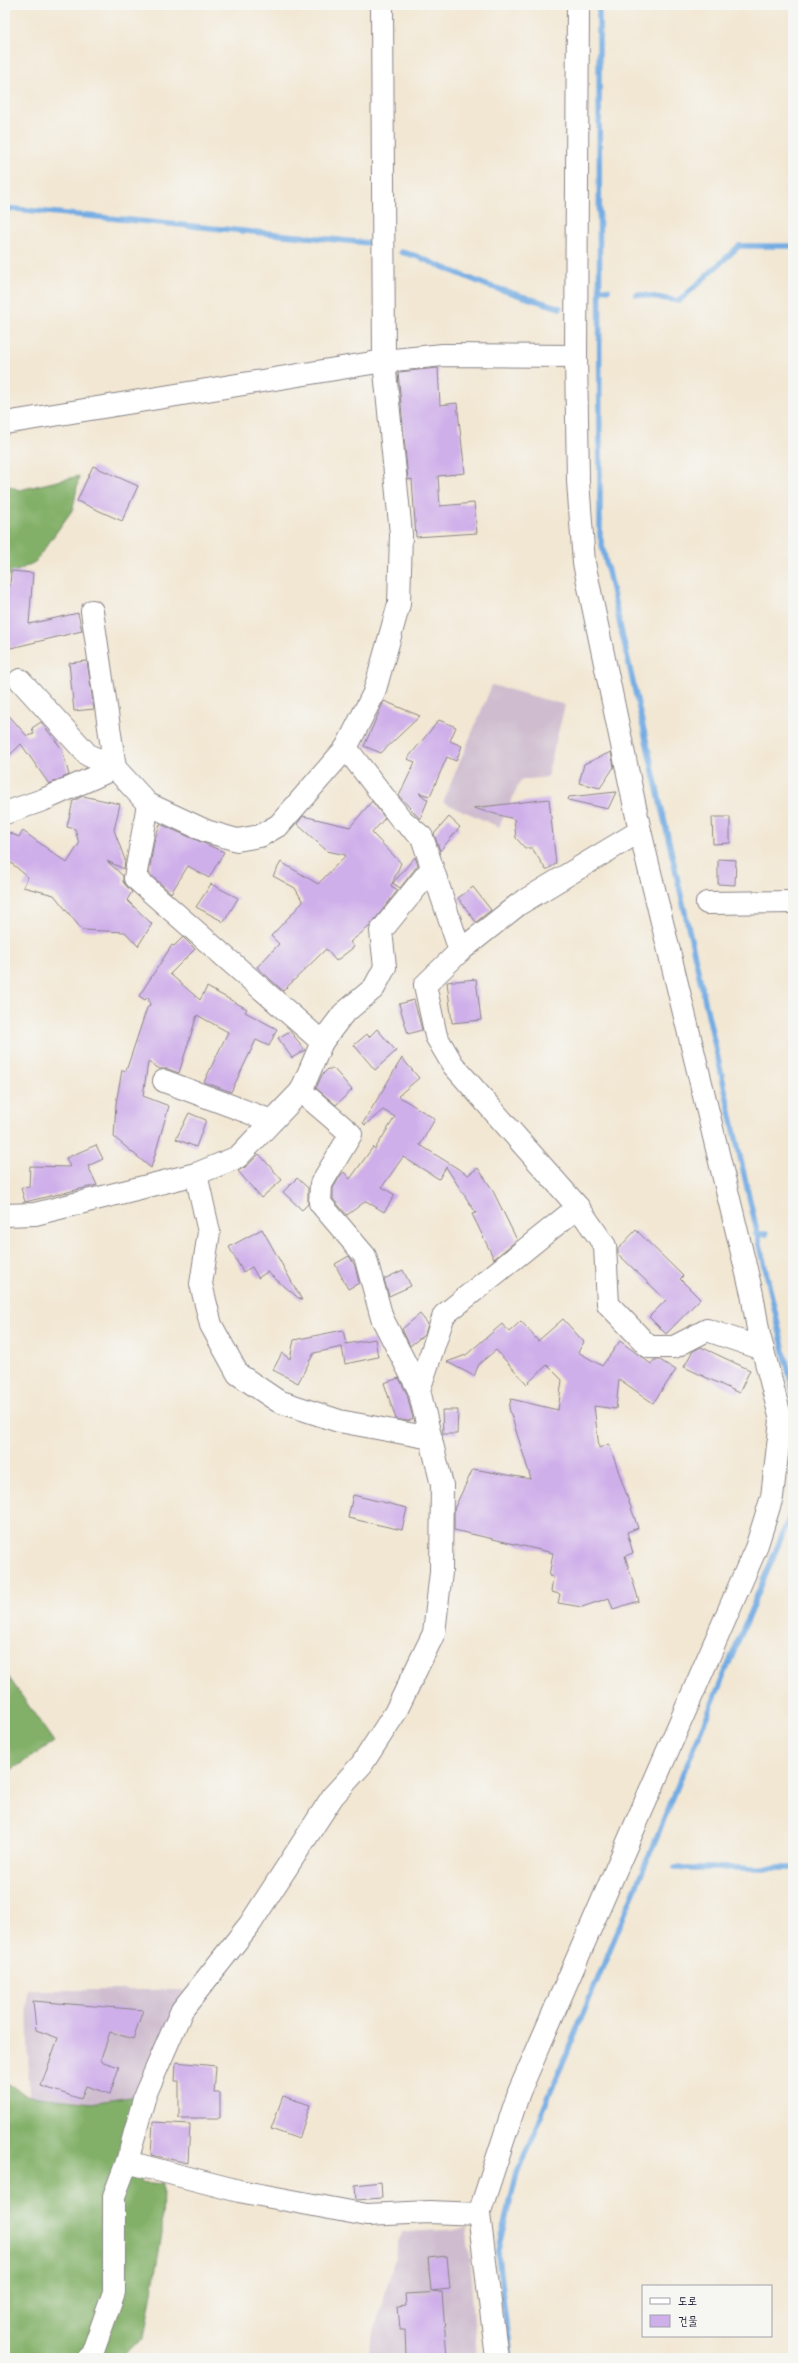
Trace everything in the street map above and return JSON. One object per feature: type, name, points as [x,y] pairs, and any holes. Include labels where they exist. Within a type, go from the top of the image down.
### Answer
[{"type":"street","points":[[20,680],[88,756],[115,768],[148,804],[206,831],[237,840],[260,836],[279,825],[346,748],[374,693],[399,604],[401,534],[384,361],[382,5]]},
{"type":"street","points":[[497,2358],[479,2214],[519,2092],[756,1548],[772,1497],[781,1420],[762,1349],[752,1294],[640,831],[584,563],[578,481],[576,356],[578,5]]},
{"type":"street","points":[[5,423],[384,361],[443,355],[576,356]]},
{"type":"street","points":[[92,611],[115,768]]},
{"type":"street","points":[[346,748],[401,819],[422,837],[460,951]]},
{"type":"street","points":[[5,814],[43,800],[115,768]]},
{"type":"street","points":[[148,804],[135,878],[322,1042]]},
{"type":"street","points":[[640,831],[519,904],[460,951],[425,985],[436,1036],[453,1065],[578,1208],[605,1246],[608,1304],[649,1347],[674,1348],[707,1330],[762,1349]]},
{"type":"street","points":[[5,1215],[35,1214],[196,1174],[238,1157],[301,1091],[322,1042],[343,1014],[374,988],[384,967],[381,931],[432,868]]},
{"type":"street","points":[[707,903],[793,902]]},
{"type":"street","points":[[164,1081],[272,1121]]},
{"type":"street","points":[[88,2358],[92,2354],[114,2292],[114,2196],[126,2162],[145,2095],[182,2010],[250,1924],[333,1796],[362,1764],[395,1713],[434,1633],[441,1572],[442,1485],[431,1438],[419,1390],[382,1318],[365,1256],[320,1203],[321,1184],[350,1134],[301,1091]]},
{"type":"street","points":[[196,1174],[209,1232],[201,1284],[211,1325],[238,1374],[285,1403],[339,1421],[431,1438]]},
{"type":"street","points":[[419,1390],[444,1315],[578,1208]]},
{"type":"street","points":[[126,2162],[239,2191],[367,2215],[429,2212],[479,2214]]},
{"type":"shaded area","points":[[492,685],[565,705],[547,777],[521,780],[499,827],[443,802]]},
{"type":"shaded area","points":[[27,1990],[184,1990],[137,2096],[91,2103],[29,2096]]},
{"type":"shaded area","points":[[467,2229],[477,2358],[367,2358],[402,2232]]},
{"type":"green space","points":[[79,476],[73,509],[35,562],[5,577],[5,484],[19,490]]},
{"type":"green space","points":[[5,1672],[54,1742],[5,1774]]},
{"type":"green space","points":[[5,2083],[29,2096],[91,2103],[137,2096],[141,2182],[163,2184],[162,2234],[144,2338],[117,2358],[5,2358]]},
{"type":"building","points":[[438,368],[440,405],[457,403],[465,473],[438,476],[440,506],[474,503],[477,533],[416,537],[412,479],[408,480],[398,372]]},
{"type":"building","points":[[93,466],[138,486],[122,521],[77,501]]},
{"type":"building","points":[[11,571],[33,573],[29,624],[78,613],[82,631],[11,648],[5,627],[5,586],[10,586]]},
{"type":"building","points":[[87,661],[94,709],[74,711],[69,663]]},
{"type":"building","points":[[384,701],[420,716],[381,753],[364,746]]},
{"type":"building","points":[[5,711],[27,736],[34,734],[32,728],[41,722],[62,749],[69,775],[49,784],[21,744],[5,760]]},
{"type":"building","points":[[439,720],[456,727],[450,741],[462,746],[456,761],[447,757],[430,796],[419,793],[428,800],[420,819],[399,796],[415,762],[407,759]]},
{"type":"building","points":[[611,752],[614,767],[600,788],[579,783],[584,764]]},
{"type":"building","points":[[616,792],[608,809],[568,800],[569,797]]},
{"type":"building","points":[[83,796],[120,804],[114,830],[125,860],[124,869],[107,861],[123,876],[123,882],[132,892],[127,900],[152,924],[138,946],[125,932],[82,930],[54,895],[23,887],[28,877],[5,858],[5,831],[19,837],[23,831],[67,863],[79,844],[75,829],[67,827],[73,801]]},
{"type":"building","points":[[549,799],[556,864],[546,870],[532,848],[525,848],[516,838],[514,819],[473,808]]},
{"type":"building","points":[[372,801],[385,818],[372,833],[401,863],[391,886],[398,890],[369,927],[350,942],[354,947],[336,961],[326,949],[283,991],[257,967],[279,944],[271,936],[303,902],[295,888],[273,876],[281,862],[318,884],[346,855],[327,851],[297,824],[303,816],[350,827]]},
{"type":"building","points":[[449,817],[460,827],[440,851],[434,834]]},
{"type":"building","points":[[712,817],[730,817],[730,843],[713,844]]},
{"type":"building","points":[[160,824],[224,852],[209,878],[188,866],[171,893],[149,873],[154,841]]},
{"type":"building","points":[[415,857],[418,865],[400,888],[393,883]]},
{"type":"building","points":[[718,859],[736,860],[735,885],[718,884]]},
{"type":"building","points":[[211,884],[238,898],[224,922],[196,907]]},
{"type":"building","points":[[473,887],[491,910],[476,922],[458,898]]},
{"type":"building","points":[[183,937],[195,949],[170,974],[200,1000],[207,987],[247,1009],[245,1012],[277,1029],[269,1046],[256,1040],[231,1092],[204,1082],[228,1032],[197,1015],[179,1073],[168,1069],[160,1069],[148,1062],[143,1096],[169,1106],[151,1168],[114,1137],[116,1104],[122,1070],[126,1071],[147,1008],[150,1005],[148,997],[145,1000],[139,996],[172,945],[174,946]]},
{"type":"building","points":[[476,979],[481,1020],[452,1023],[447,982]]},
{"type":"building","points":[[414,1000],[422,1030],[408,1034],[399,1004]]},
{"type":"building","points":[[377,1029],[396,1051],[375,1070],[354,1045],[367,1034],[369,1037]]},
{"type":"building","points":[[290,1031],[305,1050],[292,1058],[278,1038]]},
{"type":"building","points":[[402,1058],[419,1078],[398,1096],[435,1119],[420,1145],[468,1175],[478,1168],[492,1189],[517,1240],[494,1259],[472,1214],[476,1213],[446,1167],[439,1179],[403,1157],[382,1187],[395,1195],[384,1212],[366,1201],[347,1215],[333,1199],[333,1188],[341,1175],[344,1172],[350,1179],[373,1147],[375,1149],[395,1117],[383,1110],[365,1125],[363,1123]]},
{"type":"building","points":[[328,1069],[334,1069],[352,1090],[336,1105],[316,1088],[322,1075]]},
{"type":"building","points":[[189,1113],[206,1120],[196,1147],[176,1139]]},
{"type":"building","points":[[96,1145],[103,1159],[88,1166],[97,1185],[25,1202],[21,1188],[29,1187],[30,1166],[70,1167],[66,1158]]},
{"type":"building","points":[[259,1154],[282,1180],[261,1198],[238,1171],[247,1166]]},
{"type":"building","points":[[297,1178],[308,1188],[308,1204],[302,1210],[283,1192]]},
{"type":"building","points":[[262,1229],[302,1300],[267,1272],[258,1278],[252,1267],[243,1272],[229,1247]]},
{"type":"building","points":[[636,1230],[683,1276],[680,1279],[700,1299],[666,1334],[649,1317],[666,1300],[618,1254],[618,1249]]},
{"type":"building","points":[[349,1256],[355,1266],[359,1283],[348,1289],[335,1264]]},
{"type":"building","points":[[403,1270],[411,1286],[389,1296],[384,1279]]},
{"type":"building","points":[[420,1314],[428,1324],[425,1334],[410,1346],[402,1329]]},
{"type":"building","points":[[563,1319],[584,1342],[578,1352],[602,1366],[620,1341],[651,1364],[654,1360],[660,1360],[676,1370],[653,1403],[619,1379],[616,1409],[594,1406],[599,1448],[609,1444],[638,1528],[627,1532],[633,1553],[625,1556],[639,1601],[613,1609],[609,1598],[582,1607],[558,1603],[560,1594],[551,1592],[553,1577],[549,1576],[553,1553],[454,1530],[454,1509],[473,1469],[531,1479],[509,1408],[511,1399],[558,1410],[562,1380],[547,1365],[527,1384],[496,1350],[479,1364],[474,1376],[447,1362],[466,1355],[502,1324],[509,1332],[521,1321],[538,1341]]},
{"type":"building","points":[[343,1330],[346,1344],[375,1339],[378,1357],[345,1364],[342,1347],[314,1353],[298,1383],[273,1370],[282,1353],[290,1359],[294,1340]]},
{"type":"building","points":[[701,1347],[750,1370],[739,1393],[684,1367],[692,1352]]},
{"type":"building","points":[[399,1378],[407,1394],[413,1419],[408,1421],[396,1419],[384,1383]]},
{"type":"building","points":[[442,1410],[458,1410],[457,1434],[443,1434]]},
{"type":"building","points":[[353,1495],[407,1508],[402,1530],[348,1518]]},
{"type":"building","points":[[33,2001],[143,2010],[133,2039],[110,2032],[100,2061],[119,2067],[110,2094],[86,2086],[81,2099],[41,2086],[58,2038],[36,2030]]},
{"type":"building","points":[[176,2062],[216,2066],[214,2093],[220,2093],[220,2118],[179,2118],[179,2081],[175,2081]]},
{"type":"building","points":[[283,2096],[310,2105],[299,2139],[271,2129]]},
{"type":"building","points":[[153,2122],[190,2124],[188,2163],[151,2155]]},
{"type":"building","points":[[381,2182],[382,2198],[356,2200],[355,2185]]},
{"type":"building","points":[[447,2256],[450,2289],[431,2291],[428,2258]]},
{"type":"building","points":[[442,2292],[447,2358],[406,2358],[405,2329],[400,2329],[398,2307],[406,2306],[405,2294]]},
{"type":"waterway","points":[[599,5],[600,536],[793,1391]]},
{"type":"waterway","points":[[5,208],[369,243]]},
{"type":"waterway","points":[[636,294],[679,301],[739,246],[793,246]]},
{"type":"waterway","points":[[401,252],[416,256],[486,285],[560,308]]},
{"type":"waterway","points":[[600,289],[608,290]]},
{"type":"waterway","points":[[756,1234],[766,1234]]},
{"type":"waterway","points":[[510,2358],[498,2255],[517,2173],[793,1509]]},
{"type":"waterway","points":[[675,1868],[793,1868]]}]
